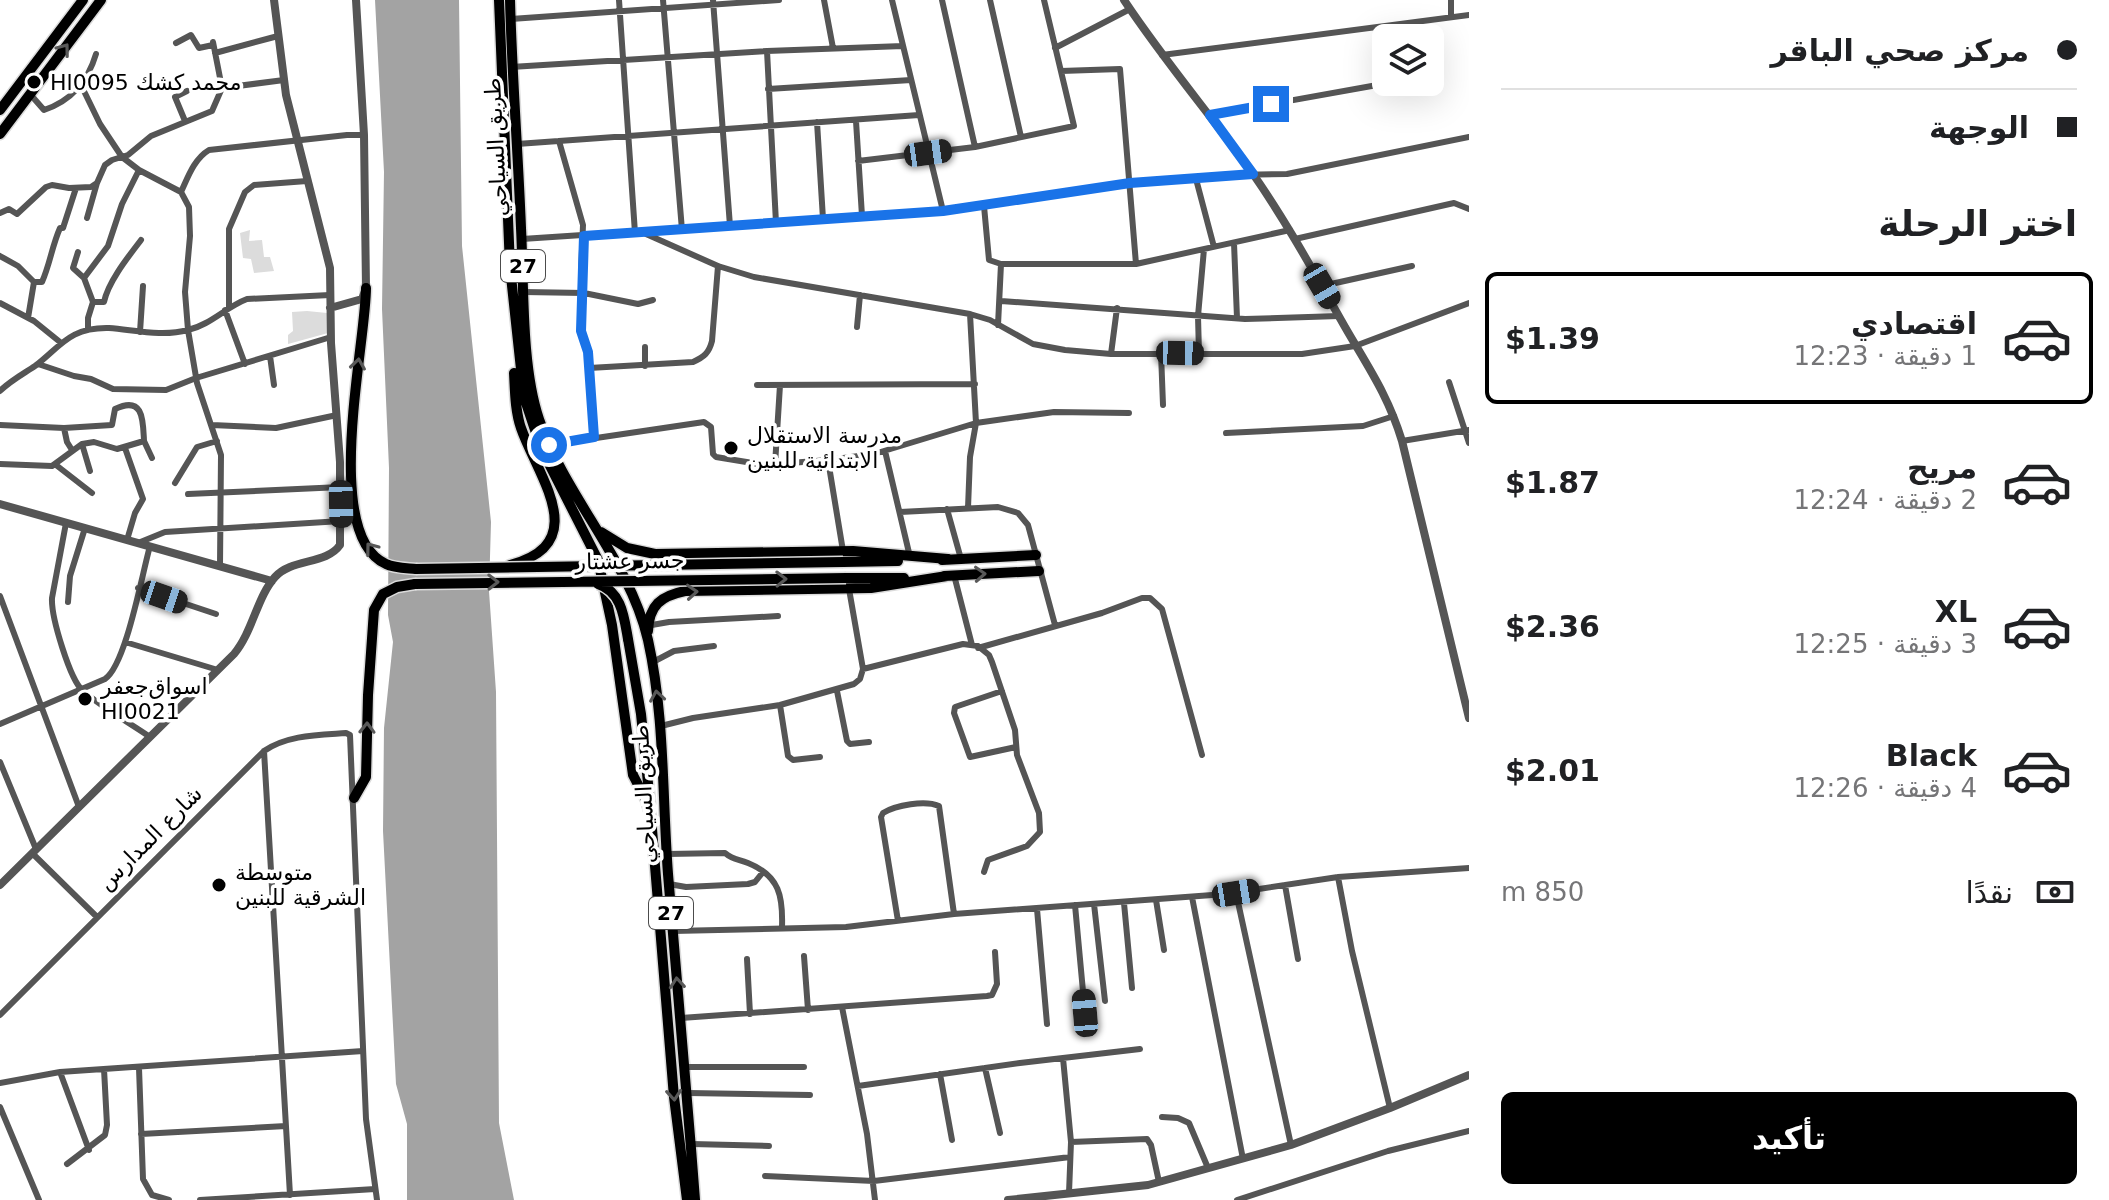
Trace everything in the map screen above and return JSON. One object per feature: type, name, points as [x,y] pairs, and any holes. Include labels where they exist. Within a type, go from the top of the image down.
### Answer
[{"type":"main road","points":[[0,110],[83,0]]},
{"type":"main road","points":[[0,134],[101,0]]},
{"type":"main road","name":"طريق السياحي","points":[[499,0],[510,267],[518,357],[527,413],[541,448],[598,560],[622,687],[633,775],[651,817],[674,1097],[687,1200]]},
{"type":"main road","name":"طريق السياحي","points":[[510,0],[511,67],[532,396],[549,445],[616,562],[646,626],[652,664],[661,726],[669,884],[695,1200]]},
{"type":"main road","points":[[509,239],[522,239]]},
{"type":"main road","points":[[490,568],[533,556],[550,538],[555,525],[554,506],[520,426],[517,410],[510,267]]},
{"type":"main road","name":"جسر عشتار","points":[[366,288],[351,415],[354,500],[360,530],[374,556],[386,564],[416,569],[490,568],[843,556]]},
{"type":"main road","points":[[589,518],[613,541],[627,548],[655,554],[948,559]]},
{"type":"main road","points":[[843,556],[961,559],[1036,555]]},
{"type":"main road","points":[[646,626],[657,602],[667,595],[685,591],[849,589],[951,575],[1039,571]]},
{"type":"main road","name":"جسر عشتار","points":[[354,798],[366,777],[372,623],[379,598],[388,590],[415,584],[951,575]]},
{"type":"main road","points":[[576,581],[601,585],[620,602],[641,714],[651,817]]},
{"type":"street","points":[[0,885],[244,642],[272,581],[290,566],[338,549],[342,538],[328,259],[284,80],[274,0]]},
{"type":"street","points":[[330,308],[362,299],[366,288],[364,135],[356,0]]},
{"type":"street","points":[[619,0],[627,137],[639,233]]},
{"type":"street","points":[[510,19],[619,11],[663,4],[779,0]]},
{"type":"street","points":[[824,0],[833,48]]},
{"type":"street","points":[[892,0],[943,211]]},
{"type":"street","points":[[942,0],[975,147]]},
{"type":"street","points":[[990,0],[1021,137]]},
{"type":"street","points":[[858,161],[975,147],[1074,126],[1044,0]]},
{"type":"street","points":[[1124,0],[1253,174],[1373,371],[1402,441],[1467,698],[1469,718]]},
{"type":"street","points":[[1451,0],[1451,17]]},
{"type":"street","points":[[713,2],[730,226]]},
{"type":"street","points":[[663,4],[682,230]]},
{"type":"street","points":[[1055,48],[1130,9]]},
{"type":"street","points":[[1162,55],[1469,15]]},
{"type":"street","points":[[176,43],[191,35],[199,48],[278,36]]},
{"type":"street","points":[[511,67],[903,46]]},
{"type":"street","points":[[87,218],[105,165],[151,136],[212,111],[221,86],[214,47]]},
{"type":"street","points":[[767,51],[776,223]]},
{"type":"street","points":[[30,94],[47,110],[82,87],[96,54]]},
{"type":"street","points":[[1061,71],[1120,69],[1136,264]]},
{"type":"street","points":[[201,87],[284,80]]},
{"type":"street","points":[[768,89],[911,80]]},
{"type":"street","points":[[1210,115],[1372,86]]},
{"type":"street","points":[[82,87],[100,124],[122,157],[139,170],[181,192],[189,207],[185,292],[188,330],[196,378],[221,455],[220,566]]},
{"type":"street","points":[[185,121],[175,97],[187,91]]},
{"type":"street","points":[[517,144],[919,115]]},
{"type":"street","points":[[856,121],[862,216]]},
{"type":"street","points":[[817,122],[823,219]]},
{"type":"street","points":[[181,192],[199,159],[209,150],[364,135]]},
{"type":"street","points":[[522,239],[943,211],[1130,183],[1295,173],[1469,137]]},
{"type":"street","points":[[559,141],[584,236],[581,331],[589,368],[594,437]]},
{"type":"street","points":[[84,278],[108,246],[122,204],[139,170]]},
{"type":"street","points":[[1196,179],[1214,247]]},
{"type":"street","points":[[245,364],[227,308],[229,229],[245,192],[254,185],[307,181]]},
{"type":"street","points":[[0,213],[9,209],[17,214],[52,185],[76,188],[91,187],[97,183]]},
{"type":"street","points":[[0,256],[18,266],[34,282],[42,282],[49,267],[54,240],[63,228],[76,188]]},
{"type":"street","points":[[984,206],[989,260],[1001,264],[1136,264],[1454,203],[1469,209]]},
{"type":"street","points":[[639,233],[718,266],[754,277],[970,314],[1033,344],[1111,354],[1302,354],[1355,346],[1469,303]]},
{"type":"street","points":[[93,302],[104,302],[124,261],[141,240]]},
{"type":"street","points":[[1234,243],[1237,318]]},
{"type":"street","points":[[1199,354],[1198,316],[1204,249]]},
{"type":"street","points":[[78,252],[73,268],[84,278],[93,302],[88,330]]},
{"type":"street","points":[[998,325],[1001,264]]},
{"type":"street","points":[[589,368],[693,362],[709,351],[718,266]]},
{"type":"street","points":[[1322,286],[1412,266]]},
{"type":"street","points":[[28,318],[34,282]]},
{"type":"street","points":[[140,332],[143,286]]},
{"type":"street","points":[[524,292],[584,293],[638,304],[653,300]]},
{"type":"street","points":[[0,391],[38,364],[60,342],[88,330],[188,330],[202,326],[227,308],[247,299],[330,295]]},
{"type":"street","points":[[857,327],[860,295]]},
{"type":"street","points":[[1001,301],[1237,318],[1339,316]]},
{"type":"street","points":[[0,303],[28,318],[60,342]]},
{"type":"street","points":[[1111,354],[1117,308]]},
{"type":"street","points":[[968,508],[970,457],[976,423],[970,314]]},
{"type":"street","points":[[38,364],[125,391],[166,390],[331,337]]},
{"type":"street","points":[[645,347],[645,366]]},
{"type":"street","points":[[1161,353],[1163,405]]},
{"type":"street","points":[[270,356],[274,385]]},
{"type":"street","points":[[1449,382],[1469,443]]},
{"type":"street","points":[[757,385],[975,384]]},
{"type":"street","points":[[775,465],[780,385]]},
{"type":"street","points":[[125,391],[125,405]]},
{"type":"street","points":[[0,425],[64,428],[112,425],[115,409],[125,405],[138,408],[143,414],[144,441],[152,458]]},
{"type":"street","points":[[549,445],[704,422],[711,427],[713,454],[716,457],[775,465],[885,451],[976,423],[1054,412],[1129,413]]},
{"type":"street","points":[[212,425],[276,428],[337,415]]},
{"type":"street","points":[[1226,433],[1363,426],[1394,416]]},
{"type":"street","points":[[64,428],[72,450]]},
{"type":"street","points":[[1402,441],[1467,430]]},
{"type":"street","points":[[56,465],[82,444],[94,442],[110,448],[125,448],[144,441]]},
{"type":"street","points":[[175,483],[197,447],[217,441]]},
{"type":"street","points":[[82,444],[90,471]]},
{"type":"street","points":[[125,448],[143,499],[127,540]]},
{"type":"street","points":[[885,451],[910,557]]},
{"type":"street","points":[[120,462],[130,459]]},
{"type":"street","points":[[828,460],[843,556]]},
{"type":"street","points":[[0,464],[56,465],[92,493]]},
{"type":"street","points":[[188,494],[341,487]]},
{"type":"street","points":[[0,504],[272,581]]},
{"type":"street","points":[[900,512],[1009,508],[1018,513],[1028,525],[1055,625]]},
{"type":"street","points":[[947,509],[961,559]]},
{"type":"street","points":[[138,543],[165,532],[341,521]]},
{"type":"street","points":[[66,523],[52,610],[56,631],[80,689],[150,737]]},
{"type":"street","points":[[68,602],[70,576],[85,528]]},
{"type":"street","points":[[0,724],[110,675],[118,664],[125,642],[150,546]]},
{"type":"street","points":[[951,575],[975,646],[989,655],[1039,813],[1040,832],[1027,846],[988,860],[984,872]]},
{"type":"street","points":[[138,588],[216,614]]},
{"type":"street","points":[[661,726],[780,705],[854,684],[860,679],[863,669],[849,589]]},
{"type":"street","points":[[0,596],[79,807]]},
{"type":"street","points":[[863,669],[954,646],[975,646],[1102,613],[1142,598],[1157,602],[1162,609],[1202,755]]},
{"type":"street","points":[[646,626],[778,616]]},
{"type":"street","points":[[125,642],[218,670]]},
{"type":"street","points":[[652,664],[674,651],[714,646]]},
{"type":"street","points":[[837,691],[847,741],[850,744],[869,742]]},
{"type":"street","points":[[1002,691],[955,707],[954,713],[970,757],[1016,747]]},
{"type":"street","points":[[780,705],[788,756],[793,760],[820,757]]},
{"type":"street","name":"شارع المدارس","points":[[0,1015],[264,751],[282,741],[341,733],[350,735],[354,798]]},
{"type":"street","points":[[264,751],[290,1195]]},
{"type":"street","points":[[0,762],[34,851],[97,917]]},
{"type":"street","points":[[354,798],[366,1119],[377,1200]]},
{"type":"street","points":[[898,921],[881,817],[894,808],[931,803],[939,806],[954,914]]},
{"type":"street","points":[[667,854],[725,853],[732,860],[746,862],[763,872],[780,892],[782,927]]},
{"type":"street","points":[[673,931],[846,927],[954,914],[1236,893],[1338,877],[1469,868]]},
{"type":"street","points":[[669,884],[686,887],[748,884],[755,882],[763,872]]},
{"type":"street","points":[[1338,877],[1352,951],[1390,1108]]},
{"type":"street","points":[[1285,885],[1298,959]]},
{"type":"street","points":[[1236,893],[1291,1145]]},
{"type":"street","points":[[1192,897],[1243,1159]]},
{"type":"street","points":[[1156,900],[1164,950]]},
{"type":"street","points":[[1124,903],[1132,988]]},
{"type":"street","points":[[1094,904],[1105,1001]]},
{"type":"street","points":[[1075,905],[1085,1013]]},
{"type":"street","points":[[1037,909],[1047,1024]]},
{"type":"street","points":[[681,1018],[992,995],[997,984],[995,952]]},
{"type":"street","points":[[804,956],[808,1010]]},
{"type":"street","points":[[747,959],[750,1014]]},
{"type":"street","points":[[842,1007],[858,1086],[875,1200]]},
{"type":"street","points":[[858,1086],[1140,1049]]},
{"type":"street","points":[[0,1083],[60,1072],[363,1051]]},
{"type":"street","points":[[1063,1058],[1071,1142],[1069,1193]]},
{"type":"street","points":[[686,1067],[804,1067]]},
{"type":"street","points":[[139,1068],[143,1179],[152,1195],[169,1200]]},
{"type":"street","points":[[985,1068],[1000,1133]]},
{"type":"street","points":[[67,1164],[89,1150],[107,1131],[104,1069]]},
{"type":"street","points":[[60,1072],[89,1150]]},
{"type":"street","points":[[940,1074],[952,1140]]},
{"type":"street","points":[[1008,1200],[1159,1182],[1291,1145],[1469,1075]]},
{"type":"street","points":[[688,1093],[810,1095]]},
{"type":"street","points":[[0,1107],[39,1200]]},
{"type":"street","points":[[1162,1117],[1178,1118],[1189,1123],[1208,1168]]},
{"type":"street","points":[[141,1134],[286,1126]]},
{"type":"street","points":[[1239,1200],[1388,1151],[1469,1131]]},
{"type":"street","points":[[1071,1142],[1147,1139],[1159,1182]]},
{"type":"street","points":[[692,1144],[769,1146]]},
{"type":"street","points":[[765,1176],[874,1181],[1070,1157]]},
{"type":"street","points":[[200,1200],[375,1189]]},
{"type":"shaded area","points":[[375,0],[459,0],[462,246],[491,522],[489,591],[496,692],[499,1123],[514,1200],[407,1200],[407,1124],[396,1084],[383,831],[384,728],[393,642],[388,615],[389,468],[382,309],[384,172]]},
{"type":"shaded area","points":[[250,230],[249,241],[262,240],[264,257],[270,257],[274,271],[254,273],[251,259],[243,258],[240,233]]},
{"type":"shaded area","points":[[292,312],[327,313],[328,333],[288,344],[288,335],[293,331]]},
{"type":"place","name":"Hl0095 محمد كشك","points":[[34,82]]},
{"type":"place","name":"مدرسة الاستقلال الابتدائية للبنين","points":[[731,448]]},
{"type":"place","name":"اسواق‌جعفر Hl0021","points":[[85,699]]},
{"type":"place","name":"متوسطة الشرقية للبنين","points":[[219,885]]},
{"type":"route","points":[[549,445],[594,437],[588,352],[581,331],[584,236],[943,211],[1130,183],[1253,174],[1210,115],[1271,104]]}]
